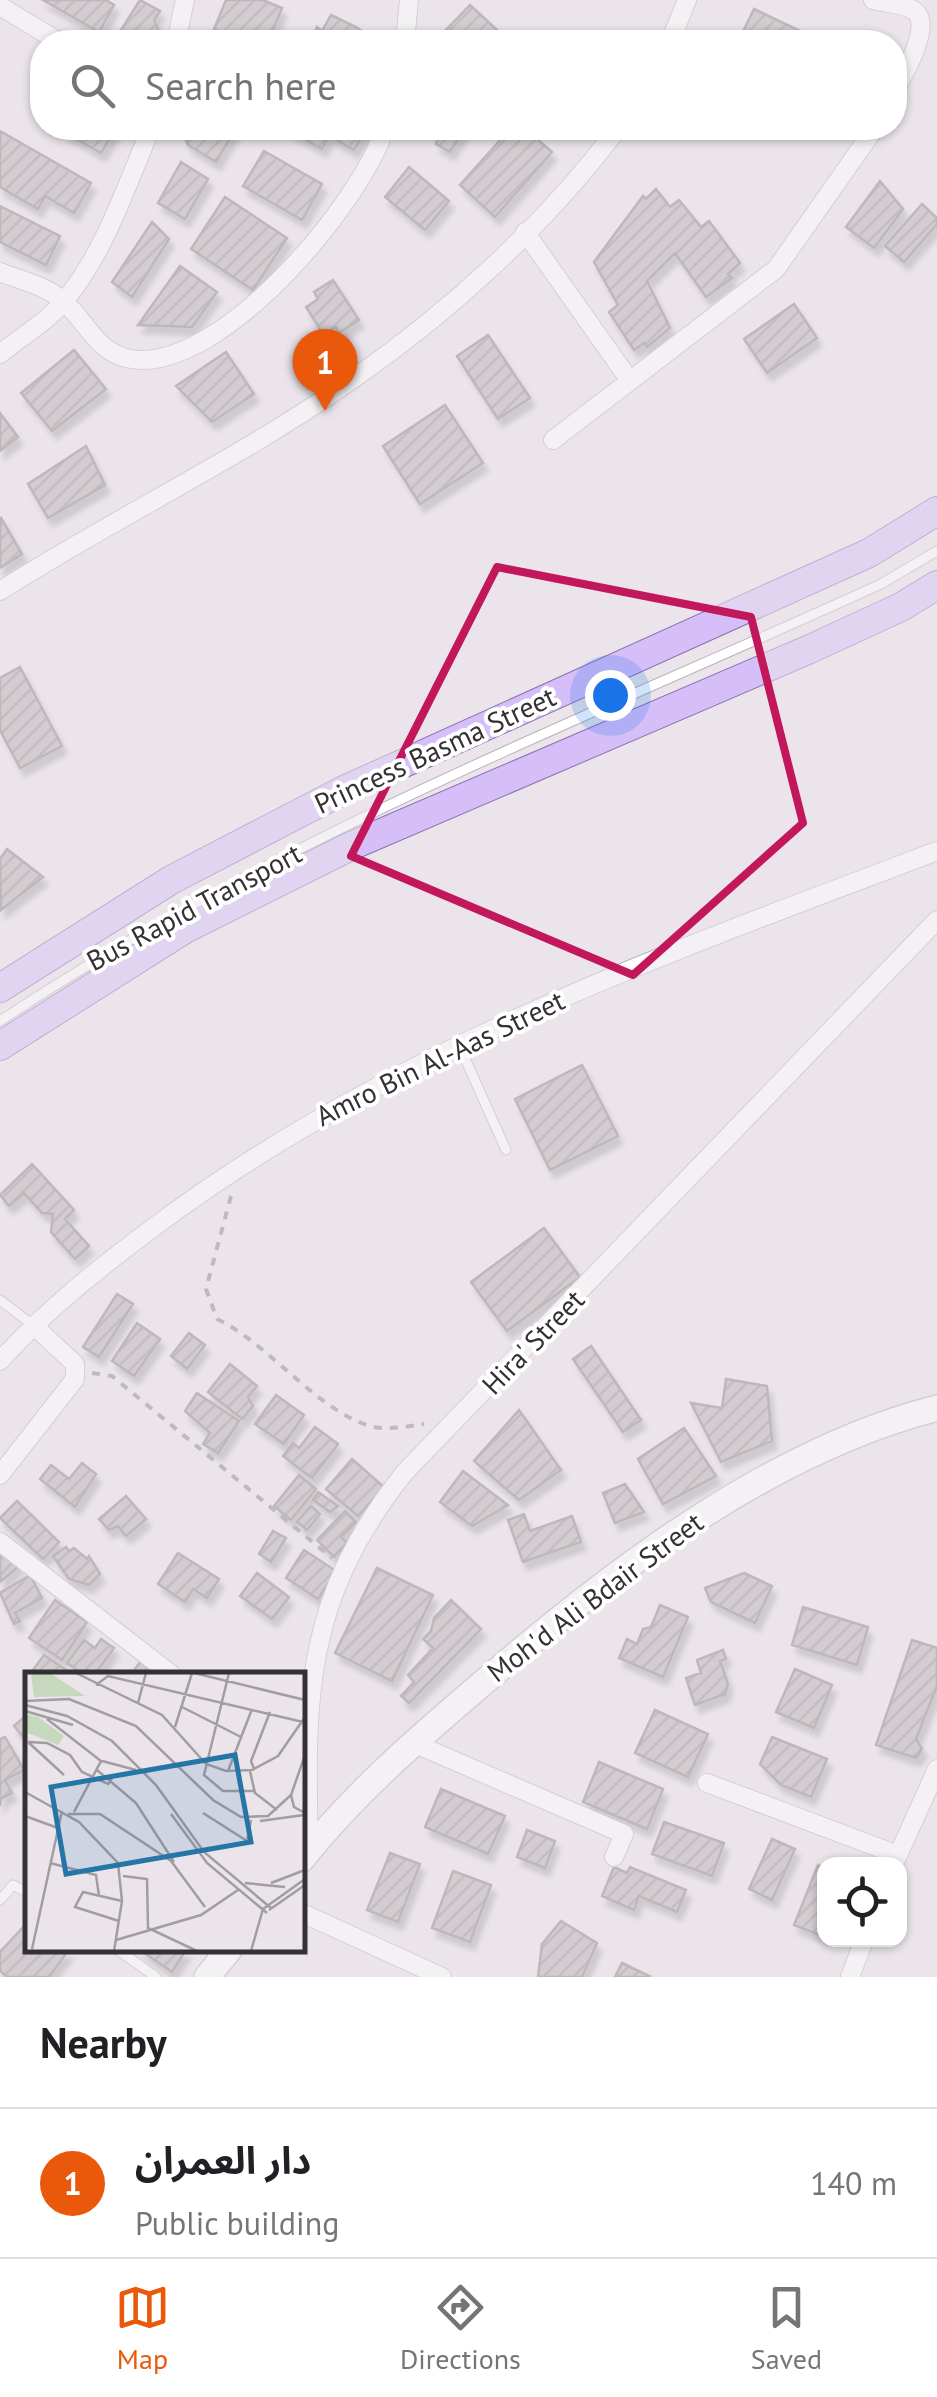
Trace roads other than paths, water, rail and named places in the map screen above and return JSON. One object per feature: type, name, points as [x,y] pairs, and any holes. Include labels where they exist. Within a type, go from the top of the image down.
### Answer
[{"type":"main road","name":"Princess Basma Street","points":[[0,988],[171,880],[342,791],[868,553],[937,511]]},
{"type":"main road","name":"Princess Basma Street","points":[[0,1046],[185,929],[351,846],[810,649],[901,607],[937,584]]},
{"type":"street","points":[[178,30],[184,0]]},
{"type":"street","points":[[406,30],[409,0]]},
{"type":"street","points":[[675,30],[687,0]]},
{"type":"street","points":[[873,0],[914,10],[921,19],[922,32],[907,64]]},
{"type":"street","points":[[0,6],[39,30]]},
{"type":"street","points":[[0,354],[64,302],[116,210],[146,140]]},
{"type":"street","points":[[0,272],[64,302],[109,351],[129,359],[157,360],[183,351],[260,299],[324,234],[358,188],[380,140]]},
{"type":"street","points":[[0,591],[228,459],[354,379],[435,315],[525,232],[582,174],[609,140]]},
{"type":"street","points":[[553,440],[628,378],[776,269],[867,140]]},
{"type":"street","points":[[525,232],[628,378]]},
{"type":"street","name":"Amro Bin Al-Aas Street","points":[[0,1361],[32,1325],[109,1260],[241,1163],[320,1114],[459,1045],[694,943],[937,850]]},
{"type":"street","name":"Hira' Street","points":[[305,1767],[314,1664],[343,1567],[373,1512],[937,920]]},
{"type":"street","points":[[0,1475],[75,1379],[75,1364],[32,1325]]},
{"type":"street","name":"Moh'd Ali Bdair Street","points":[[306,1854],[412,1743],[546,1630],[701,1515],[844,1443],[937,1408]]},
{"type":"street","points":[[0,1542],[168,1672]]},
{"type":"street","points":[[412,1743],[624,1834],[614,1857]]},
{"type":"street","points":[[897,1857],[937,1769]]},
{"type":"street","points":[[707,1783],[889,1857]]},
{"type":"street","name":"Hira' Street","points":[[305,1816],[306,1854]]},
{"type":"street","points":[[305,1915],[442,1977]]},
{"type":"street","points":[[850,1977],[861,1947]]},
{"type":"street","points":[[207,1977],[227,1952]]},
{"type":"lane","name":"Bus Rapid Transport","points":[[0,1021],[91,960],[261,869],[881,584],[937,551]]},
{"type":"lane","points":[[459,1045],[506,1150]]},
{"type":"lane","points":[[0,1300],[32,1325]]},
{"type":"lane","points":[[0,1900],[13,1885],[25,1891]]},
{"type":"lane","points":[[121,1952],[156,1977]]},
{"type":"place","name":"دار العمران","points":[[325,411]]}]
